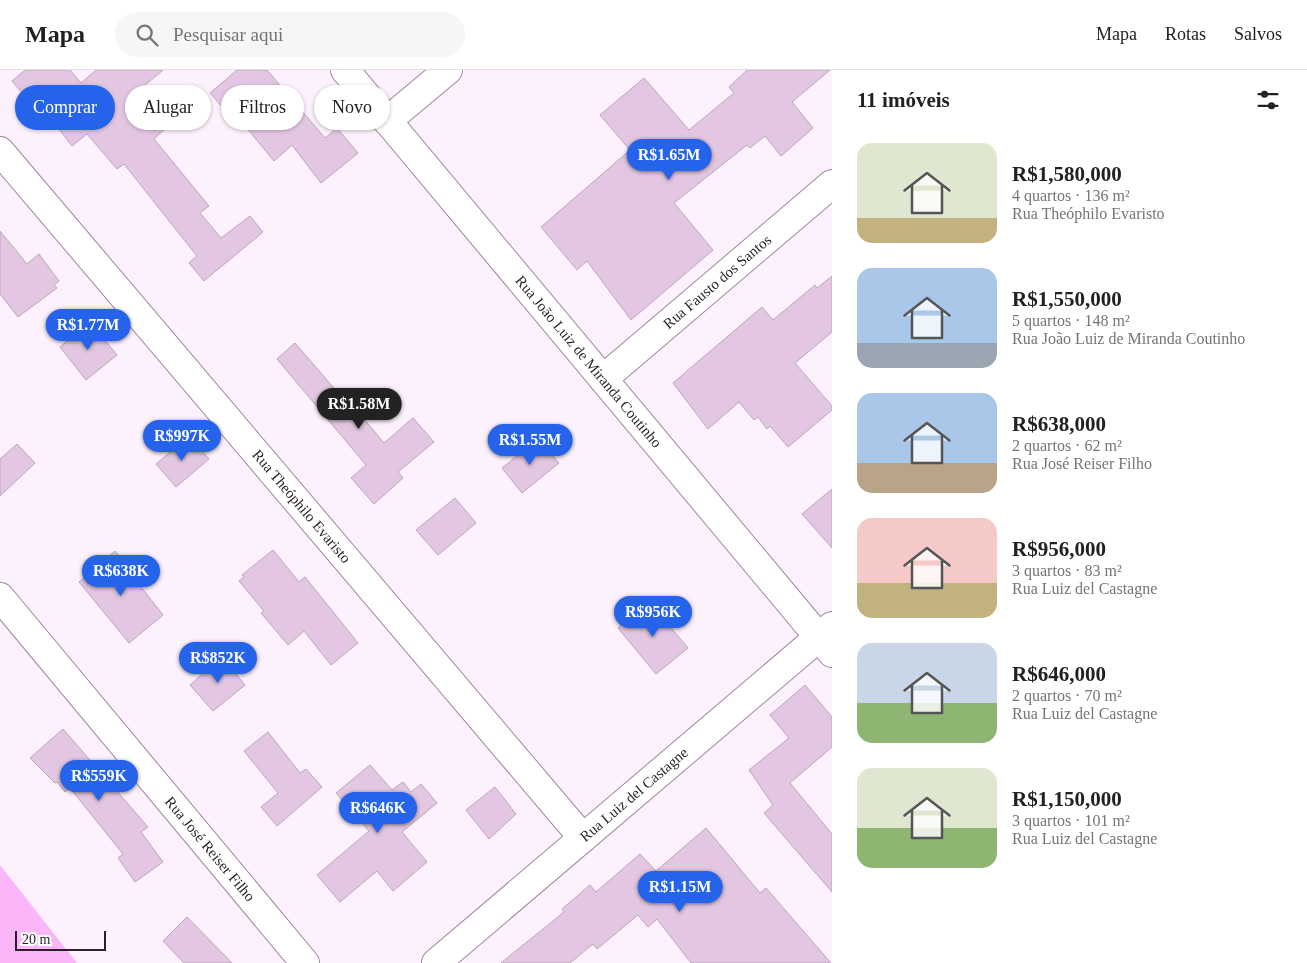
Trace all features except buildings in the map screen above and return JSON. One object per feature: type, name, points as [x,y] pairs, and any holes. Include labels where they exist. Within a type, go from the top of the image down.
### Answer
[{"type":"street","name":"Rua João Luiz de Miranda Coutinho","points":[[345,70],[358,85]]},
{"type":"street","points":[[390,119],[448,70]]},
{"type":"street","name":"Rua João Luiz de Miranda Coutinho","points":[[390,123],[603,379],[828,639]]},
{"type":"street","name":"Rua Theóphilo Evaristo","points":[[0,151],[583,838]]},
{"type":"street","name":"Rua Fausto dos Santos","points":[[603,379],[832,184]]},
{"type":"street","name":"Rua José Reiser Filho","points":[[0,597],[304,963]]},
{"type":"street","name":"Rua Luiz del Castagne","points":[[436,963],[583,838],[828,639]]},
{"type":"shaded area","points":[[0,865],[77,963],[0,963]]}]
